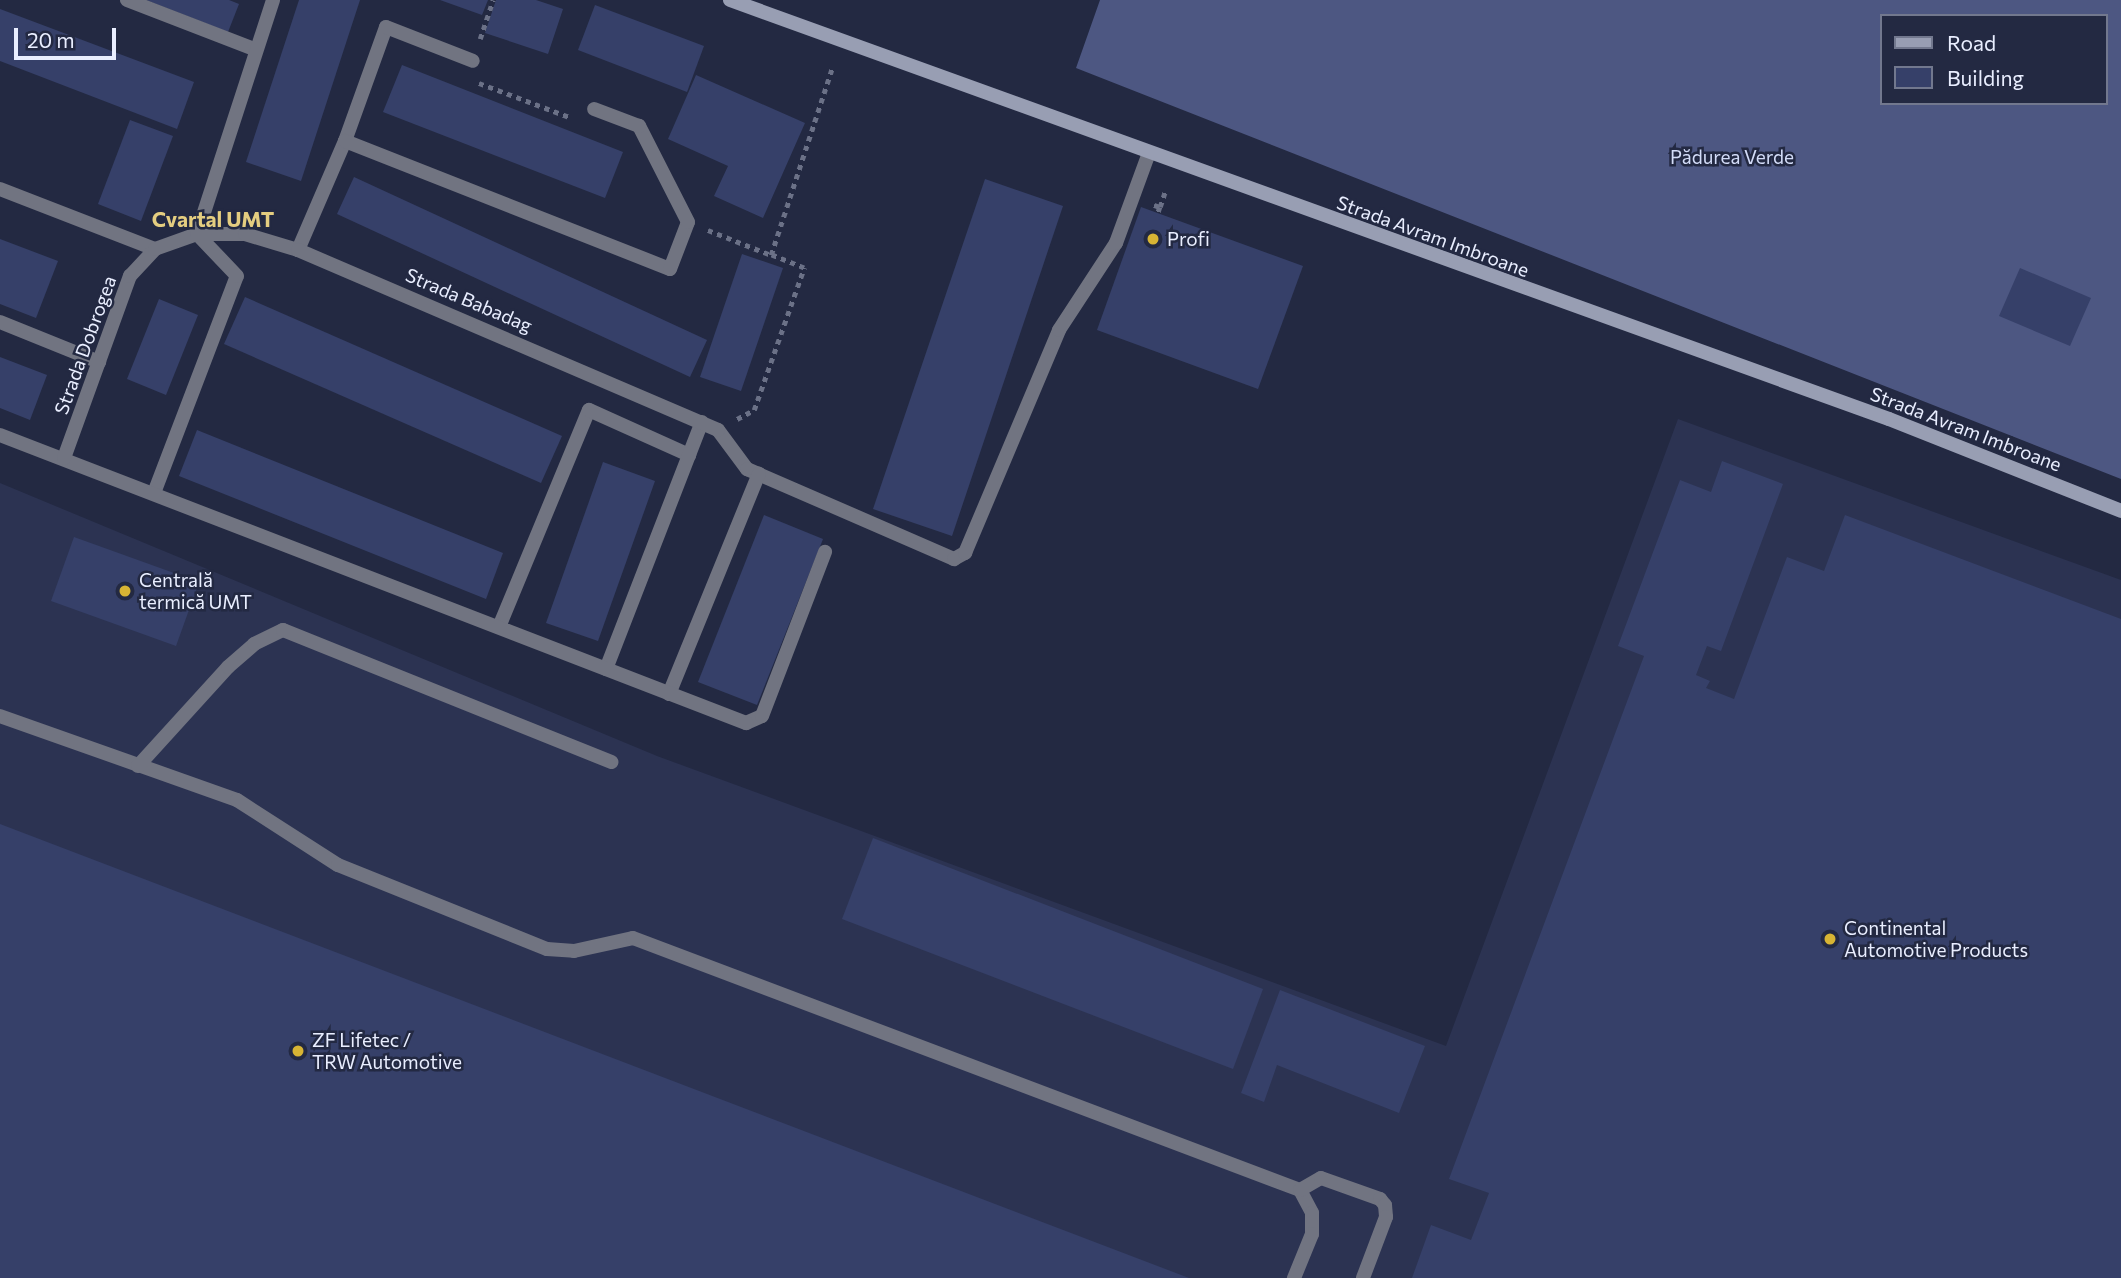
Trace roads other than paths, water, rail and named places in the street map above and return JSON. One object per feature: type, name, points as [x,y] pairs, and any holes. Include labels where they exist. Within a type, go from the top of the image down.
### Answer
[{"type":"main road","name":"Strada Avram Imbroane","points":[[730,0],[1889,419],[2121,510]]},
{"type":"street","points":[[127,0],[254,49]]},
{"type":"street","points":[[154,493],[237,276],[197,234],[254,49],[273,0]]},
{"type":"street","points":[[298,250],[345,141],[386,27],[473,61]]},
{"type":"street","points":[[345,141],[670,269],[688,222],[639,127],[594,109]]},
{"type":"street","points":[[669,694],[759,474],[954,559],[965,553],[1059,330],[1116,243],[1149,153]]},
{"type":"street","points":[[0,188],[155,249]]},
{"type":"street","name":"Strada Dobrogea","points":[[64,458],[130,276],[155,249],[197,234]]},
{"type":"street","name":"Strada Babadag","points":[[197,234],[246,234],[298,250],[702,422],[718,430],[747,469],[759,474]]},
{"type":"street","points":[[0,323],[99,362]]},
{"type":"street","points":[[499,627],[589,410],[689,455]]},
{"type":"street","points":[[606,669],[702,422]]},
{"type":"street","points":[[0,435],[746,723],[762,716],[825,552]]},
{"type":"street","points":[[138,765],[228,667],[254,644],[283,630],[611,762]]},
{"type":"street","points":[[0,716],[237,800],[338,865],[547,949],[574,951],[633,938],[1300,1190],[1312,1213],[1312,1234],[1294,1278]]},
{"type":"street","points":[[1300,1190],[1321,1178],[1380,1199],[1385,1205],[1386,1217],[1363,1278]]},
{"type":"place","name":"Profi","points":[[1153,239]]},
{"type":"place","name":"Centrală termică UMT","points":[[125,591]]},
{"type":"place","name":"Continental Automotive Products","points":[[1830,939]]},
{"type":"place","name":"ZF Lifetec / TRW Automotive","points":[[298,1051]]},
{"type":"district","name":"Cvartal UMT","points":[[213,219]]},
{"type":"park label","name":"Pădurea Verde","points":[[1732,157]]}]
